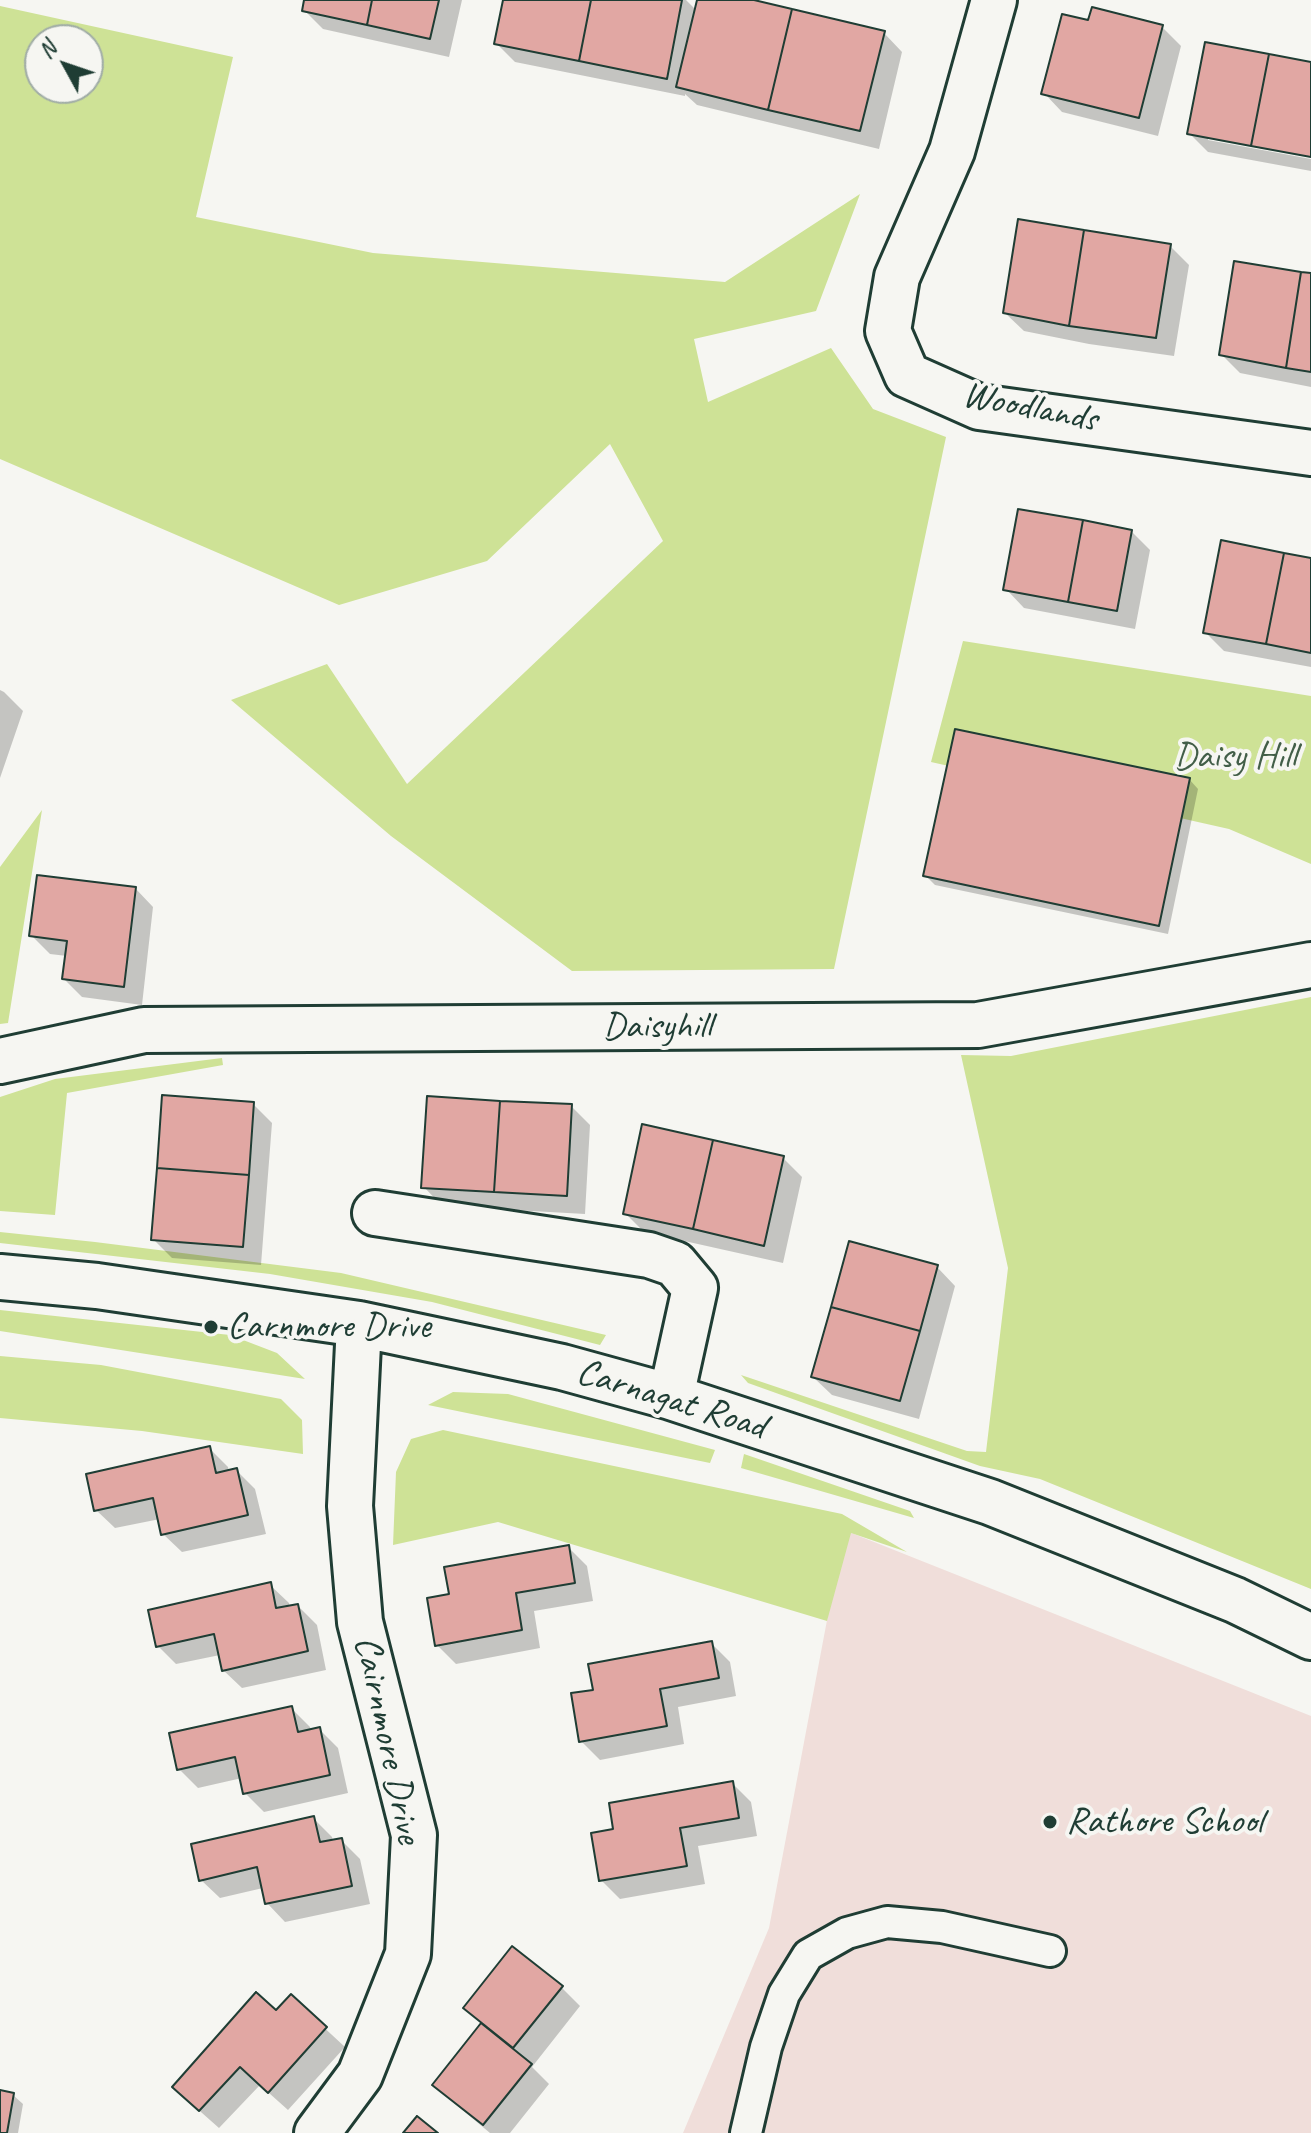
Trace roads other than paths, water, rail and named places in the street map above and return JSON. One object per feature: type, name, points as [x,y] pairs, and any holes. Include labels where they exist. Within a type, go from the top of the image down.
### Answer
[{"type":"street","name":"Woodlands","points":[[994,0],[952,151],[897,277],[888,331],[907,375],[979,407],[1311,453]]},
{"type":"street","name":"Daisyhill","points":[[0,1061],[144,1030],[978,1025],[1311,965]]},
{"type":"street","points":[[375,1213],[649,1255],[675,1264],[695,1288],[671,1397]]},
{"type":"street","name":"Carnagat Road","points":[[0,1277],[97,1286],[359,1324],[562,1367],[671,1397],[990,1502],[1235,1600],[1311,1637]]},
{"type":"street","name":"Cairnmore Drive","points":[[317,2133],[360,2075],[408,1954],[414,1835],[360,1622],[350,1506],[359,1324]]},
{"type":"lane","points":[[746,2133],[766,2047],[784,1994],[808,1955],[847,1933],[887,1922],[942,1927],[1050,1951]]},
{"type":"place","name":"Carnmore Drive","points":[[211,1327]]},
{"type":"place","name":"Rathore School","points":[[1050,1822]]},
{"type":"park label","name":"Daisy Hill","points":[[1235,757]]}]
